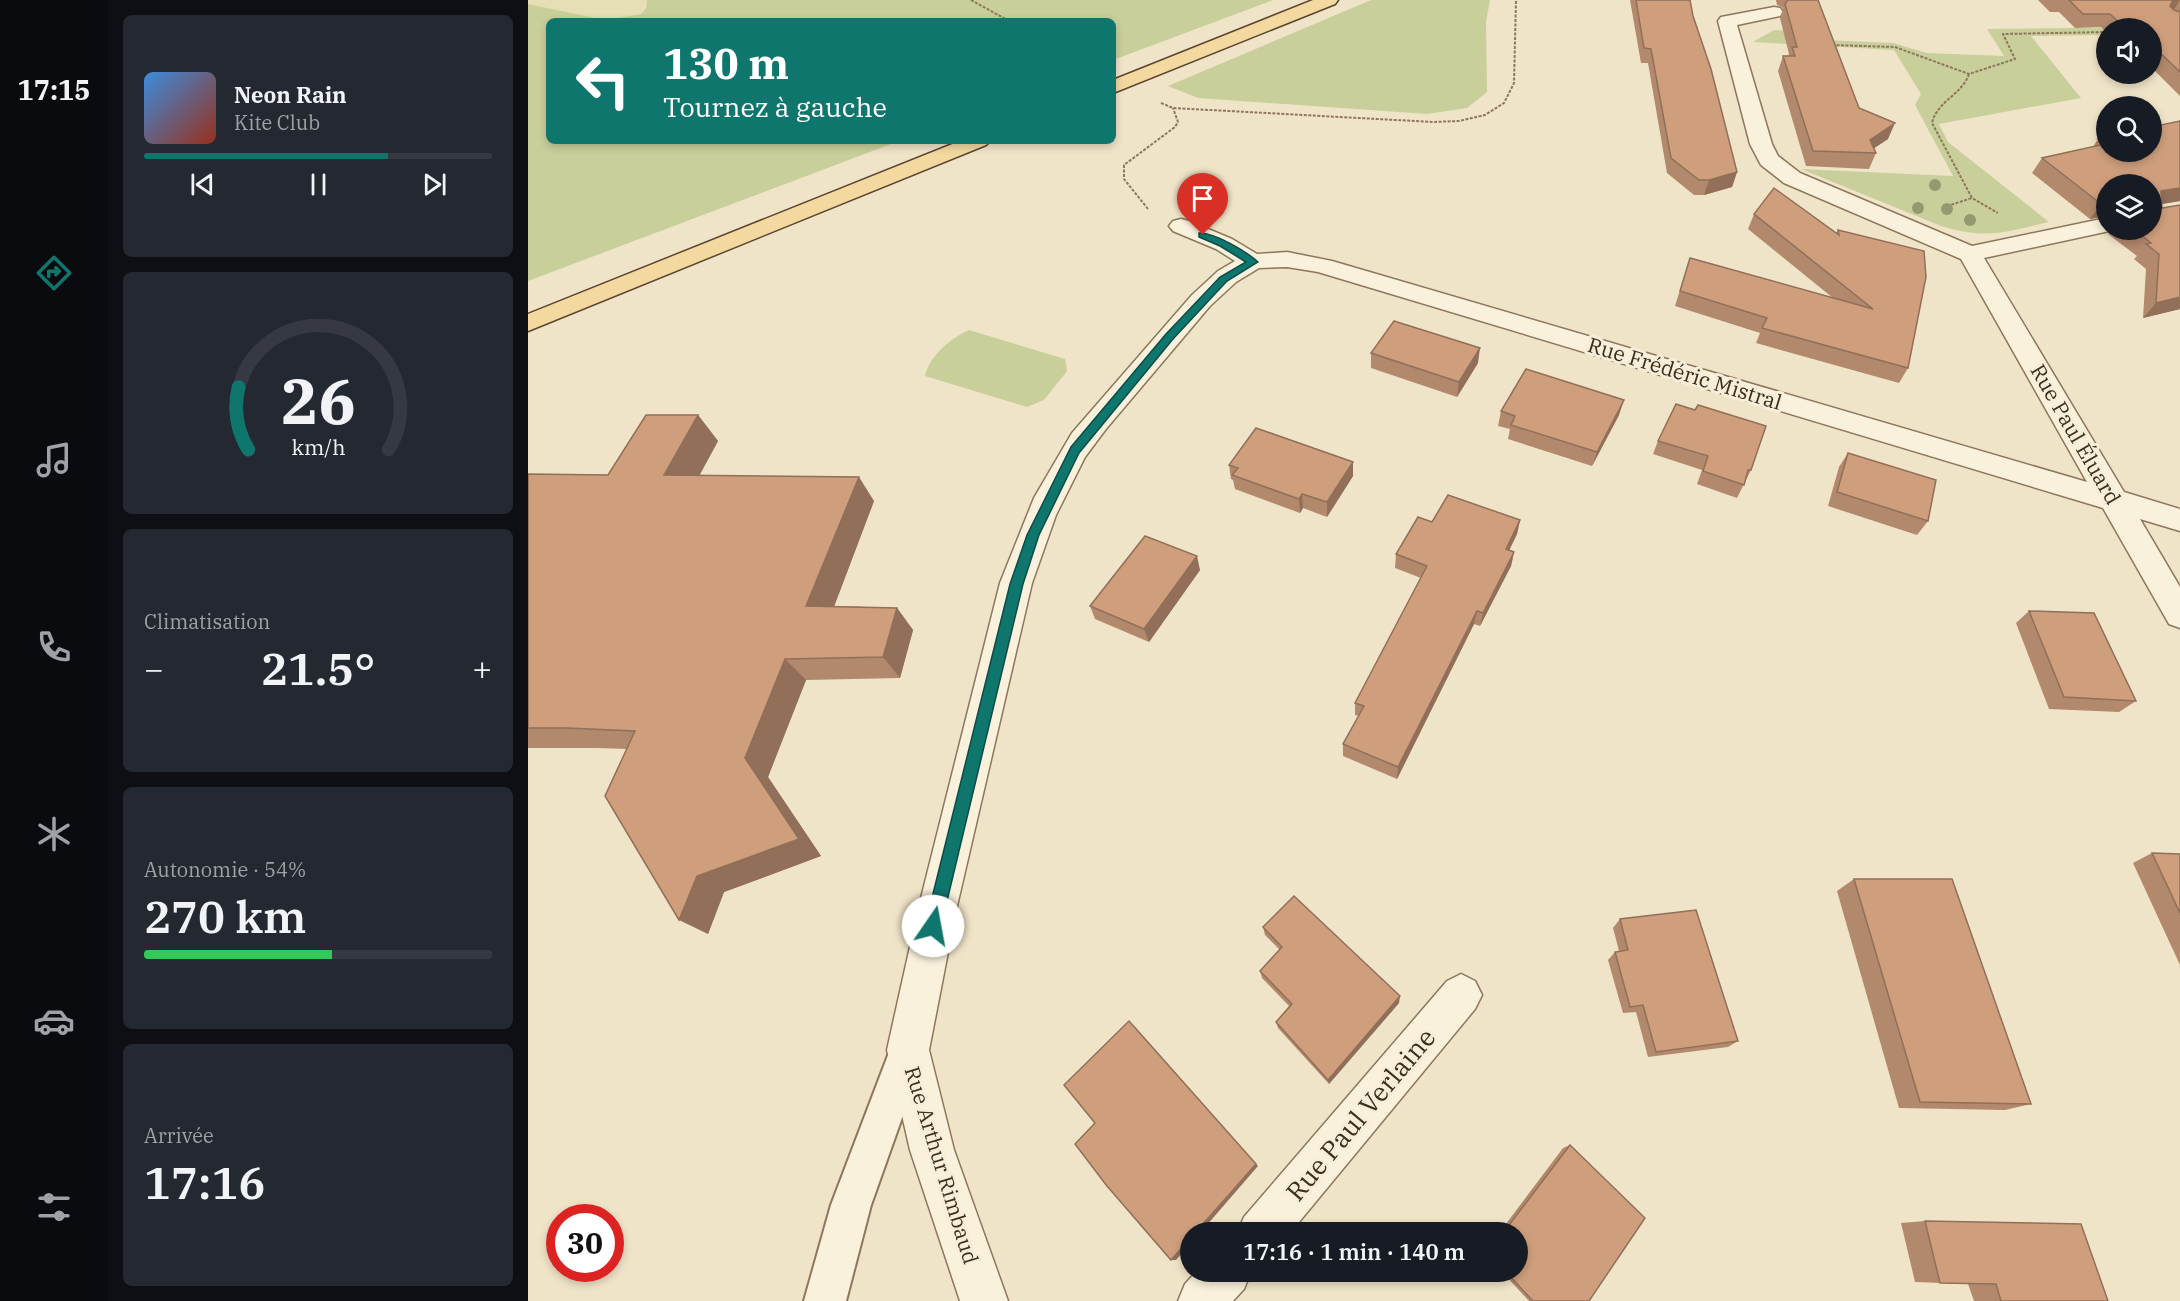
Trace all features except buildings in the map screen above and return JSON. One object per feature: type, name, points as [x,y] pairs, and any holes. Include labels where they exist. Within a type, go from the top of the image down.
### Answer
[{"type":"main road","points":[[1116,86],[1329,0]]},
{"type":"main road","points":[[528,323],[972,144]]},
{"type":"street","points":[[1774,12],[1728,21],[1761,144],[1769,160],[1792,178],[1970,254],[2096,227]]},
{"type":"street","points":[[1181,226],[1224,244],[1253,262]]},
{"type":"street","name":"Rue Paul Éluard","points":[[1970,254],[2180,615]]},
{"type":"street","name":"Rue Frédéric Mistral","points":[[1253,262],[1289,259],[1323,266],[2180,520]]},
{"type":"street","name":"Rue Arthur Rimbaud","points":[[984,1301],[933,1150],[908,1050],[943,883],[1016,584],[1033,535],[1055,487],[1082,441],[1169,337],[1223,279],[1253,262]]},
{"type":"street","name":"Rue Paul Verlaine","points":[[1269,1222],[1461,995]]},
{"type":"street","points":[[1202,1301],[1218,1282]]},
{"type":"lane","points":[[825,1301],[851,1205],[908,1050]]},
{"type":"path","points":[[971,0],[1004,18]]},
{"type":"path","points":[[1151,99],[1173,108],[1316,117],[1445,122],[1486,115],[1506,103],[1514,82],[1516,0]]},
{"type":"path","points":[[1825,44],[1895,47],[1969,74],[2014,59],[2003,34],[2096,32]]},
{"type":"path","points":[[1969,74],[1968,83],[1934,115],[1932,119],[1934,128],[1972,198],[2041,239]]},
{"type":"path","points":[[1173,108],[1178,122],[1175,127],[1130,158],[1124,165],[1123,172],[1124,179],[1150,211],[1181,226]]},
{"type":"shaded area","points":[[528,0],[647,0],[641,14],[617,18],[595,18],[528,4]]},
{"type":"green space","points":[[647,0],[1273,0],[1116,59],[1116,18],[617,18],[641,14],[646,8]]},
{"type":"green space","points":[[1371,0],[1490,0],[1486,22],[1487,92],[1467,108],[1427,114],[1198,98],[1168,86]]},
{"type":"green space","points":[[528,4],[595,18],[546,18],[546,144],[891,144],[528,281]]},
{"type":"green space","points":[[2096,28],[2096,35],[2031,36],[2081,98],[1939,124],[1948,142],[2049,222],[1984,234],[1941,226],[1801,169],[1953,176],[1915,105],[1921,94],[1894,50],[1753,42],[1774,30],[1819,32],[1822,40],[1893,43],[1927,53],[2004,56],[1987,29]]},
{"type":"green space","points":[[969,330],[1065,359],[1067,371],[1044,400],[1027,407],[925,376],[931,362],[942,348]]},
{"type":"route","points":[[933,926],[1016,584],[1033,535],[1055,487],[1075,450],[1169,337],[1223,279],[1253,262],[1224,244],[1203,235]]}]
